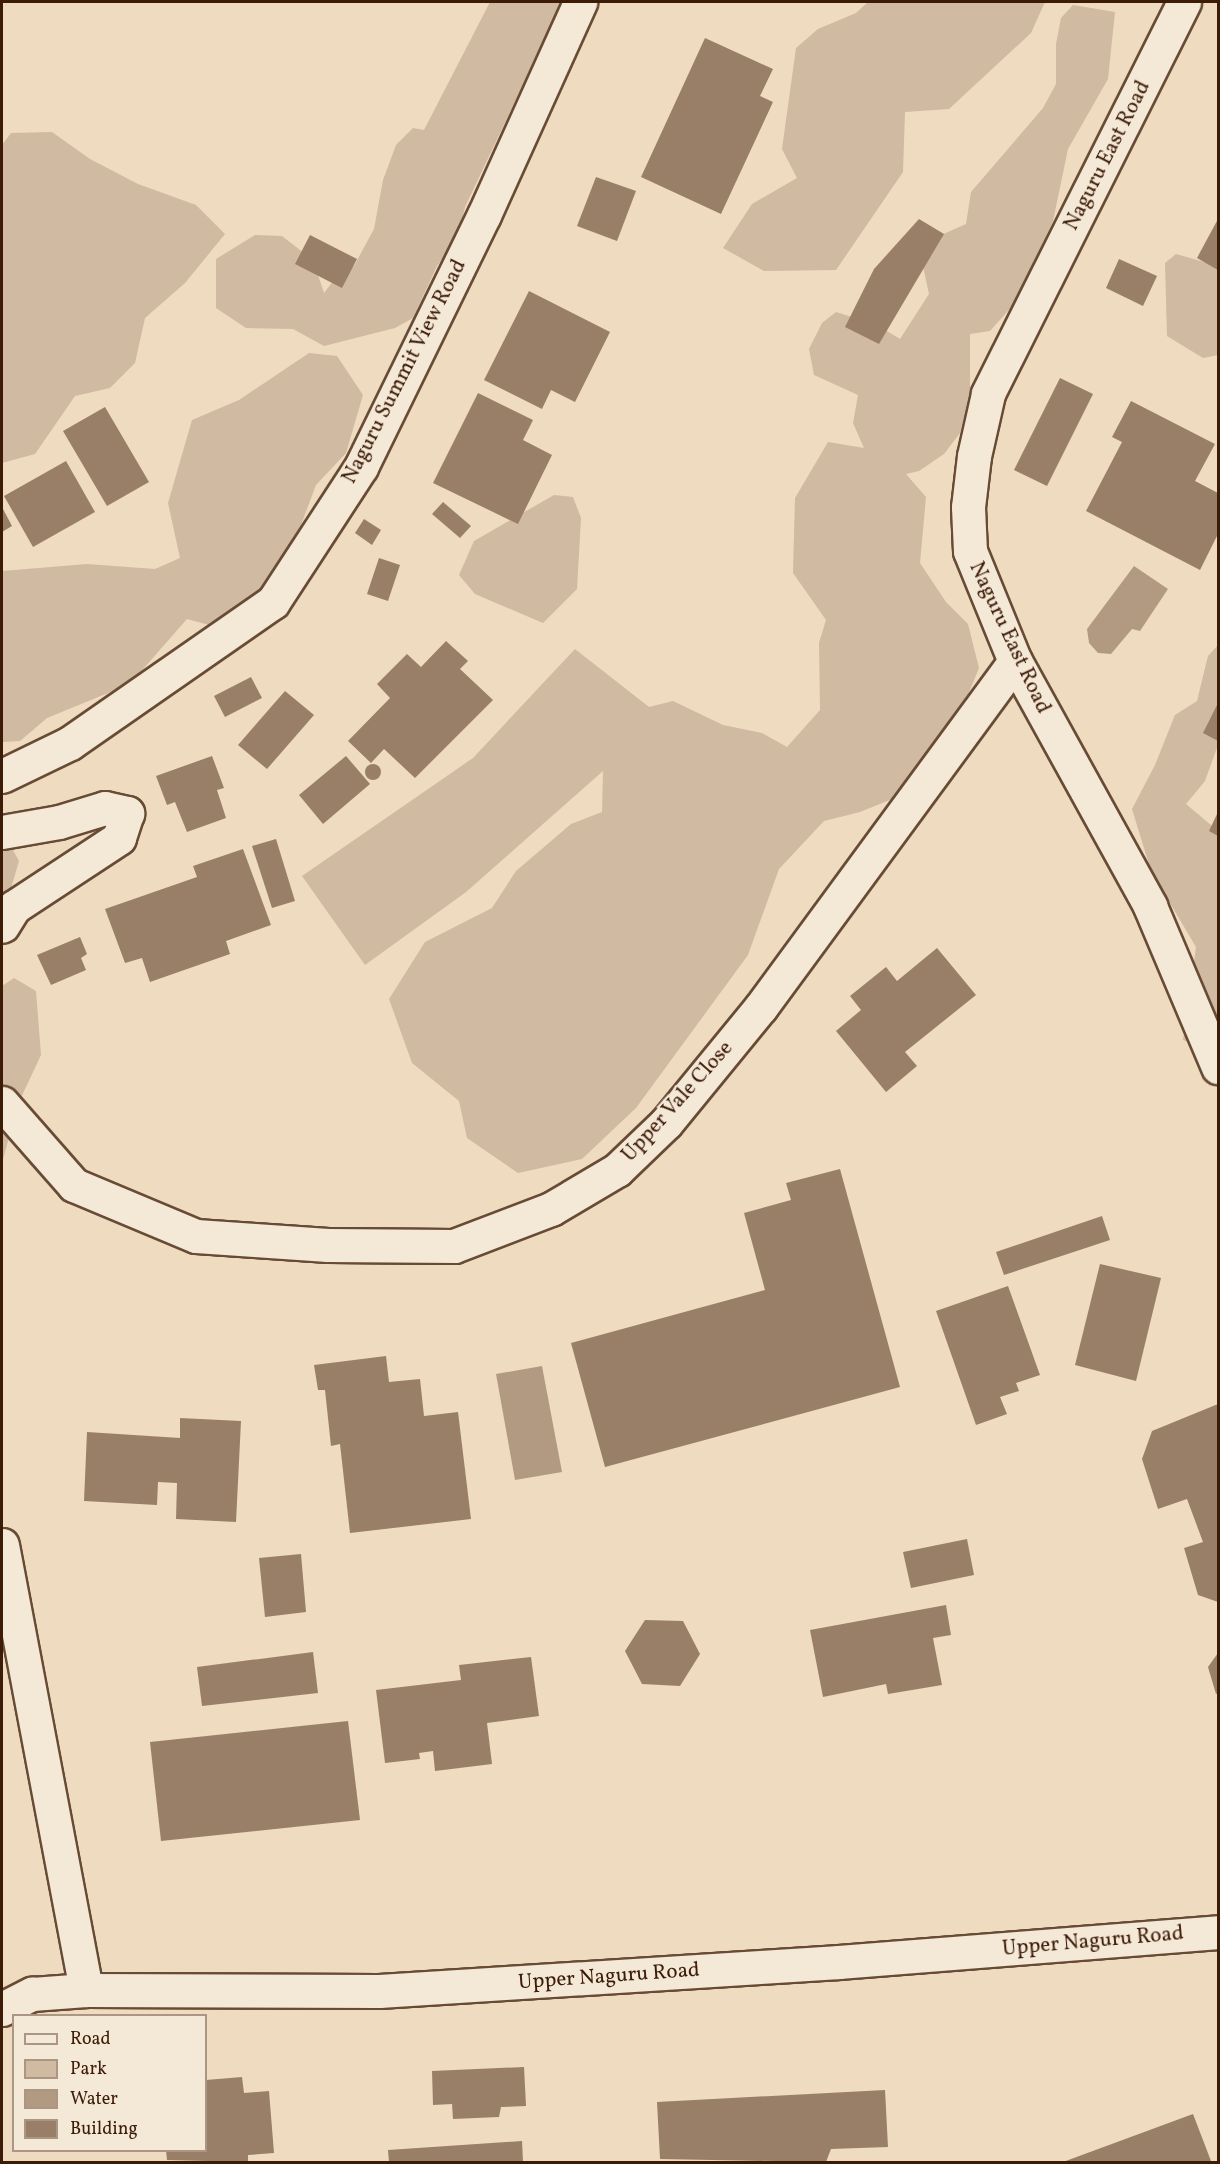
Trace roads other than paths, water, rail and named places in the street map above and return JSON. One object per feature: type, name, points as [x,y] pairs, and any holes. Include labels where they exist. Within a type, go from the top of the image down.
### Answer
[{"type":"street","name":"Naguru Summit View Road","points":[[2,776],[70,743],[273,602],[361,466],[484,215],[580,2]]},
{"type":"street","name":"Naguru East Road","points":[[1184,2],[988,394],[974,456],[968,507],[970,551],[1015,661],[1150,906],[1218,1067]]},
{"type":"street","name":"Upper Vale Close","points":[[2,1103],[74,1185],[196,1236],[328,1245],[454,1246],[551,1209],[617,1170],[666,1123],[761,1007],[1015,661]]},
{"type":"street","points":[[2,832],[59,822],[105,808],[127,813],[119,838],[14,907],[2,926]]},
{"type":"street","points":[[2,1545],[86,1990]]},
{"type":"street","name":"Upper Naguru Road","points":[[2,2009],[32,1994],[86,1990],[379,1991],[839,1962],[1218,1932]]},
{"type":"water","points":[[1134,566],[1168,589],[1140,631],[1132,629],[1111,654],[1098,653],[1089,643],[1087,629]]},
{"type":"water","points":[[542,1366],[562,1472],[515,1480],[496,1374]]}]
